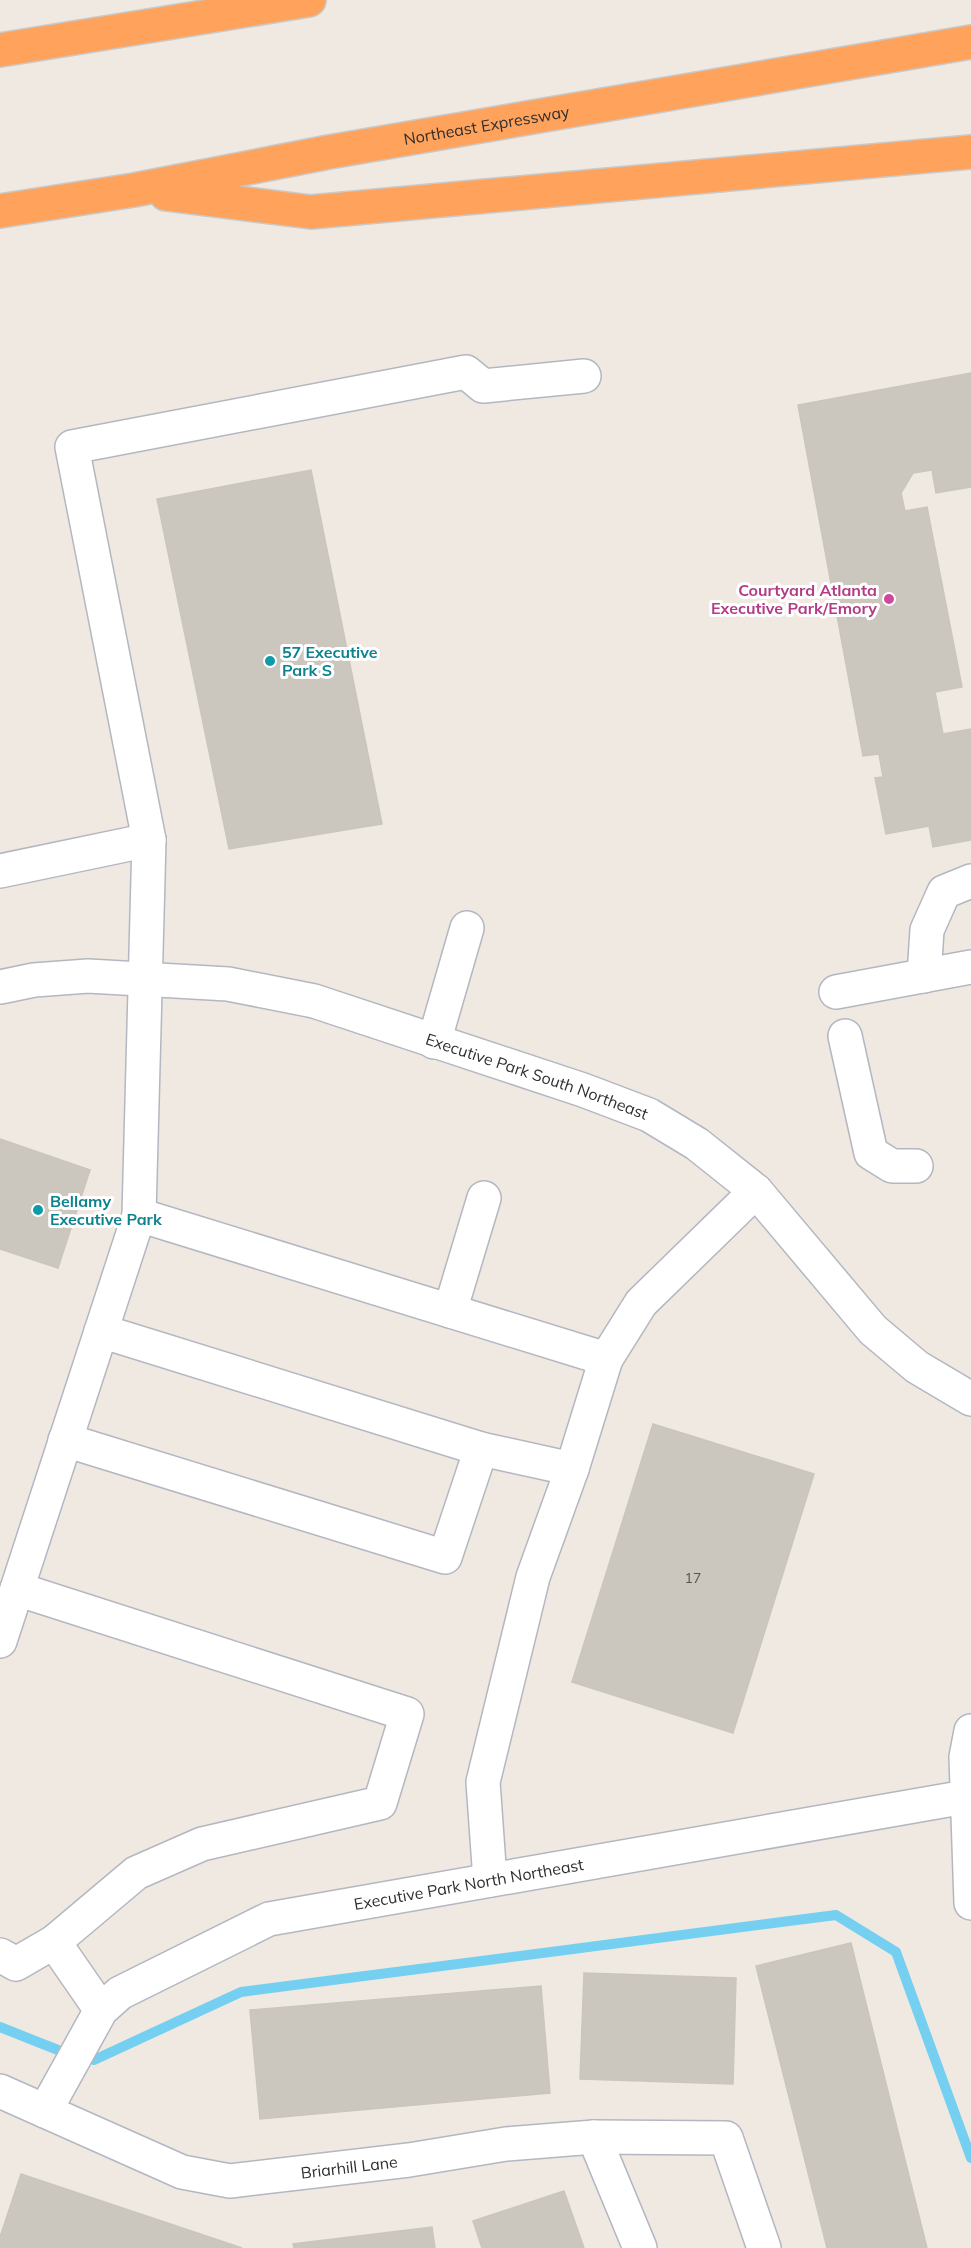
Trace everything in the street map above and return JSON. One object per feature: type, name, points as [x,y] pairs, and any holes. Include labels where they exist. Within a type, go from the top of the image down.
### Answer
[{"type":"highway","points":[[0,50],[309,0]]},
{"type":"highway","name":"Northeast Expressway","points":[[0,211],[134,190],[329,152],[971,42]]},
{"type":"highway","points":[[134,190],[311,212],[971,152]]},
{"type":"street","points":[[0,1641],[139,1215],[149,840],[72,447],[466,372],[483,386],[584,376]]},
{"type":"street","points":[[0,871],[149,840]]},
{"type":"street","points":[[924,976],[927,930],[944,892],[971,880]]},
{"type":"street","points":[[434,1042],[467,927]]},
{"type":"street","points":[[836,992],[971,968]]},
{"type":"street","name":"Executive Park South Northeast","points":[[0,987],[34,980],[88,976],[144,977],[228,984],[314,1001],[583,1090],[649,1115],[697,1144],[756,1191],[873,1330],[917,1367],[971,1399]]},
{"type":"street","points":[[845,1036],[871,1153],[892,1166],[916,1166]]},
{"type":"street","points":[[490,1880],[483,1782],[533,1577],[572,1469],[606,1359],[641,1303],[756,1191]]},
{"type":"street","points":[[450,1311],[484,1198]]},
{"type":"street","points":[[139,1215],[606,1359]]},
{"type":"street","points":[[101,1331],[481,1449],[572,1469]]},
{"type":"street","points":[[65,1440],[445,1557],[481,1449]]},
{"type":"street","points":[[0,1955],[16,1964],[54,1942],[136,1873],[202,1844],[380,1803],[407,1714],[17,1589]]},
{"type":"street","points":[[971,1731],[966,1757],[971,1903]]},
{"type":"street","name":"Executive Park North Northeast","points":[[45,2111],[101,2010],[120,1993],[270,1919],[969,1796]]},
{"type":"street","points":[[54,1942],[101,2010]]},
{"type":"street","name":"Briarhill Lane","points":[[0,2091],[182,2172],[230,2181],[409,2160],[506,2144],[594,2137],[726,2138],[764,2248]]},
{"type":"street","points":[[594,2137],[640,2248]]},
{"type":"building","name":"Courtyard Atlanta Executive Park/Emory","points":[[971,373],[971,487],[936,493],[932,470],[913,473],[901,493],[905,511],[927,507],[962,687],[935,692],[943,734],[971,729],[971,840],[933,847],[929,826],[886,834],[875,778],[883,777],[879,754],[863,756],[798,405]]},
{"type":"building","name":"57 Executive Park S","points":[[311,470],[382,824],[229,849],[157,499]]},
{"type":"building","name":"Bellamy Executive Park","points":[[0,1139],[90,1170],[58,1268],[0,1249]]},
{"type":"building","points":[[653,1424],[814,1474],[733,1733],[572,1682]]},
{"type":"building","points":[[851,1943],[927,2248],[827,2248],[756,1966]]},
{"type":"building","points":[[584,1973],[736,1978],[733,2084],[580,2079]]},
{"type":"building","points":[[541,1986],[550,2093],[260,2119],[250,2010]]},
{"type":"building","points":[[21,2174],[242,2248],[0,2248],[0,2237]]},
{"type":"building","points":[[564,2191],[584,2248],[482,2248],[473,2221]]},
{"type":"building","points":[[432,2227],[435,2248],[294,2248],[293,2244]]},
{"type":"waterway","points":[[94,2060],[241,1992],[836,1915],[896,1952],[971,2158]]},
{"type":"waterway","points":[[0,2027],[58,2050]]},
{"type":"place","name":"Courtyard Atlanta Executive Park/Emory","points":[[889,599]]},
{"type":"place","name":"57 Executive Park S","points":[[270,661]]},
{"type":"place","name":"Bellamy Executive Park","points":[[38,1210]]}]
